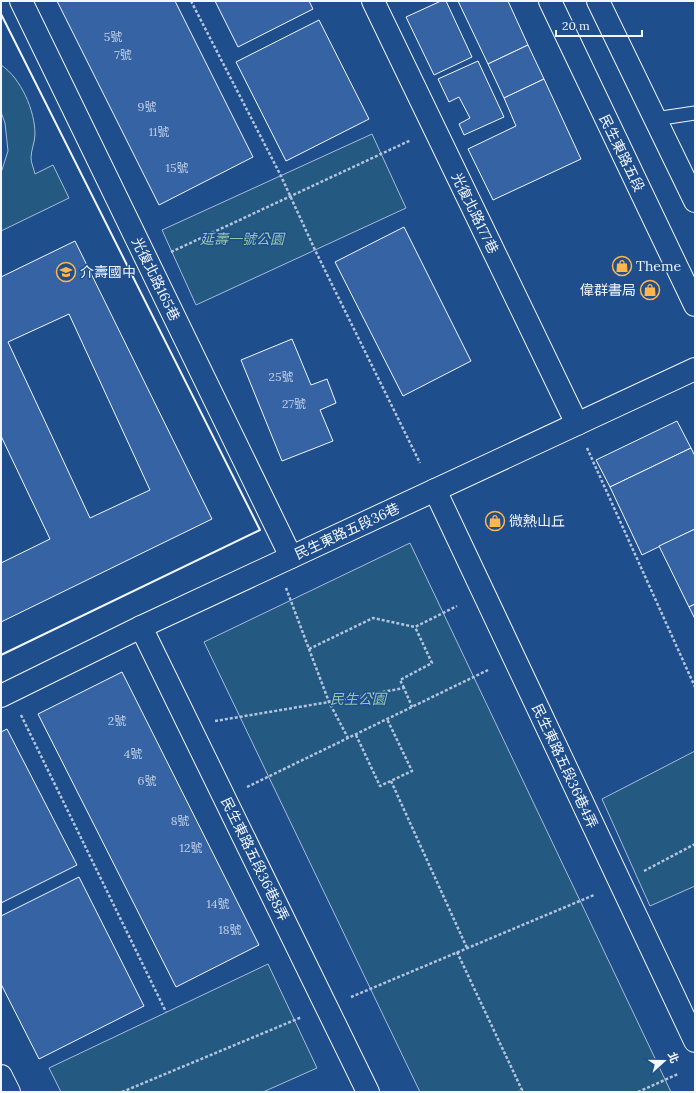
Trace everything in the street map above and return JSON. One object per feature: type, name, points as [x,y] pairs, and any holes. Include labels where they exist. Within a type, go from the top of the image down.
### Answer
[{"type":"street","name":"光復北路165巷","points":[[21,1],[291,557]]},
{"type":"street","name":"光復北路177巷","points":[[374,1],[577,424]]},
{"type":"street","name":"民生東路五段","points":[[550,1],[695,305]]},
{"type":"street","points":[[598,1],[695,201]]},
{"type":"street","name":"民生東路五段36巷","points":[[1,696],[141,627],[695,369]]},
{"type":"street","name":"民生東路五段36巷4弄","points":[[435,490],[695,1041]]},
{"type":"street","name":"民生東路五段36巷8弄","points":[[141,627],[368,1092]]},
{"type":"street","points":[[1,1076],[9,1092]]},
{"type":"lane","points":[[655,119],[695,113]]},
{"type":"path","points":[[191,1],[290,196],[420,463]]},
{"type":"path","points":[[170,252],[414,139]]},
{"type":"path","points":[[586,445],[695,687]]},
{"type":"path","points":[[286,588],[329,702],[348,738]]},
{"type":"path","points":[[309,649],[373,618],[415,626],[457,606]]},
{"type":"path","points":[[412,707],[400,680],[432,663],[415,626]]},
{"type":"path","points":[[243,788],[356,735],[488,670]]},
{"type":"path","points":[[210,722],[404,688]]},
{"type":"path","points":[[21,714],[166,1012]]},
{"type":"path","points":[[356,735],[380,786],[412,771],[387,719]]},
{"type":"path","points":[[391,781],[467,948]]},
{"type":"path","points":[[642,872],[695,844]]},
{"type":"path","points":[[346,998],[594,895]]},
{"type":"path","points":[[457,952],[522,1090],[519,1092]]},
{"type":"path","points":[[122,1092],[308,1015]]},
{"type":"path","points":[[638,1092],[678,1074]]},
{"type":"green space","points":[[1,65],[21,86],[30,105],[35,137],[31,162],[35,174],[53,165],[69,198],[1,231],[1,173],[8,151],[5,123],[1,112]]},
{"type":"green space","name":"延壽一號公園","points":[[372,134],[406,208],[196,305],[162,230]]},
{"type":"green space","name":"民生公園","points":[[410,543],[671,1092],[420,1092],[204,642]]},
{"type":"green space","points":[[695,751],[695,886],[650,906],[602,799]]},
{"type":"green space","points":[[268,964],[317,1068],[263,1092],[61,1092],[49,1068]]},
{"type":"building","points":[[57,1],[175,1],[253,157],[159,205]]},
{"type":"building","points":[[215,1],[309,1],[313,9],[238,47]]},
{"type":"building","points":[[441,1],[446,1],[472,57],[434,75],[406,17]]},
{"type":"building","points":[[458,1],[508,1],[528,45],[488,64]]},
{"type":"building","points":[[319,20],[369,119],[286,161],[236,62]]},
{"type":"building","points":[[528,45],[544,79],[504,98],[488,64]]},
{"type":"building","points":[[478,61],[504,117],[464,135],[459,124],[470,118],[459,97],[449,102],[438,79]]},
{"type":"building","points":[[544,79],[581,159],[493,200],[468,149],[516,126],[504,98]]},
{"type":"building","points":[[404,227],[471,361],[403,396],[335,262]]},
{"type":"building","points":[[75,241],[212,519],[1,622],[1,563],[50,539],[1,436],[1,277]],"holes":[[[69,314],[150,490],[90,518],[8,342]]]},
{"type":"building","points":[[292,339],[311,385],[327,379],[336,403],[320,410],[333,441],[282,461],[241,360]]},
{"type":"building","points":[[677,421],[691,448],[610,487],[596,460]]},
{"type":"building","points":[[691,448],[695,456],[695,529],[642,555],[610,487]]},
{"type":"building","points":[[695,529],[695,604],[689,607],[659,546]]},
{"type":"building","points":[[695,604],[695,619],[689,607]]},
{"type":"building","points":[[122,672],[259,945],[176,987],[38,714]]},
{"type":"building","points":[[7,729],[77,865],[1,903],[1,732]]},
{"type":"building","points":[[79,877],[144,1006],[39,1059],[1,984],[1,916]]},
{"type":"wall","points":[[1,14],[260,530],[1,655]]},
{"type":"place","name":"Theme","points":[[622,266]]},
{"type":"place","name":"介壽國中","points":[[66,272]]},
{"type":"place","name":"偉群書局","points":[[650,290]]},
{"type":"place","name":"微熱山丘","points":[[495,521]]}]
